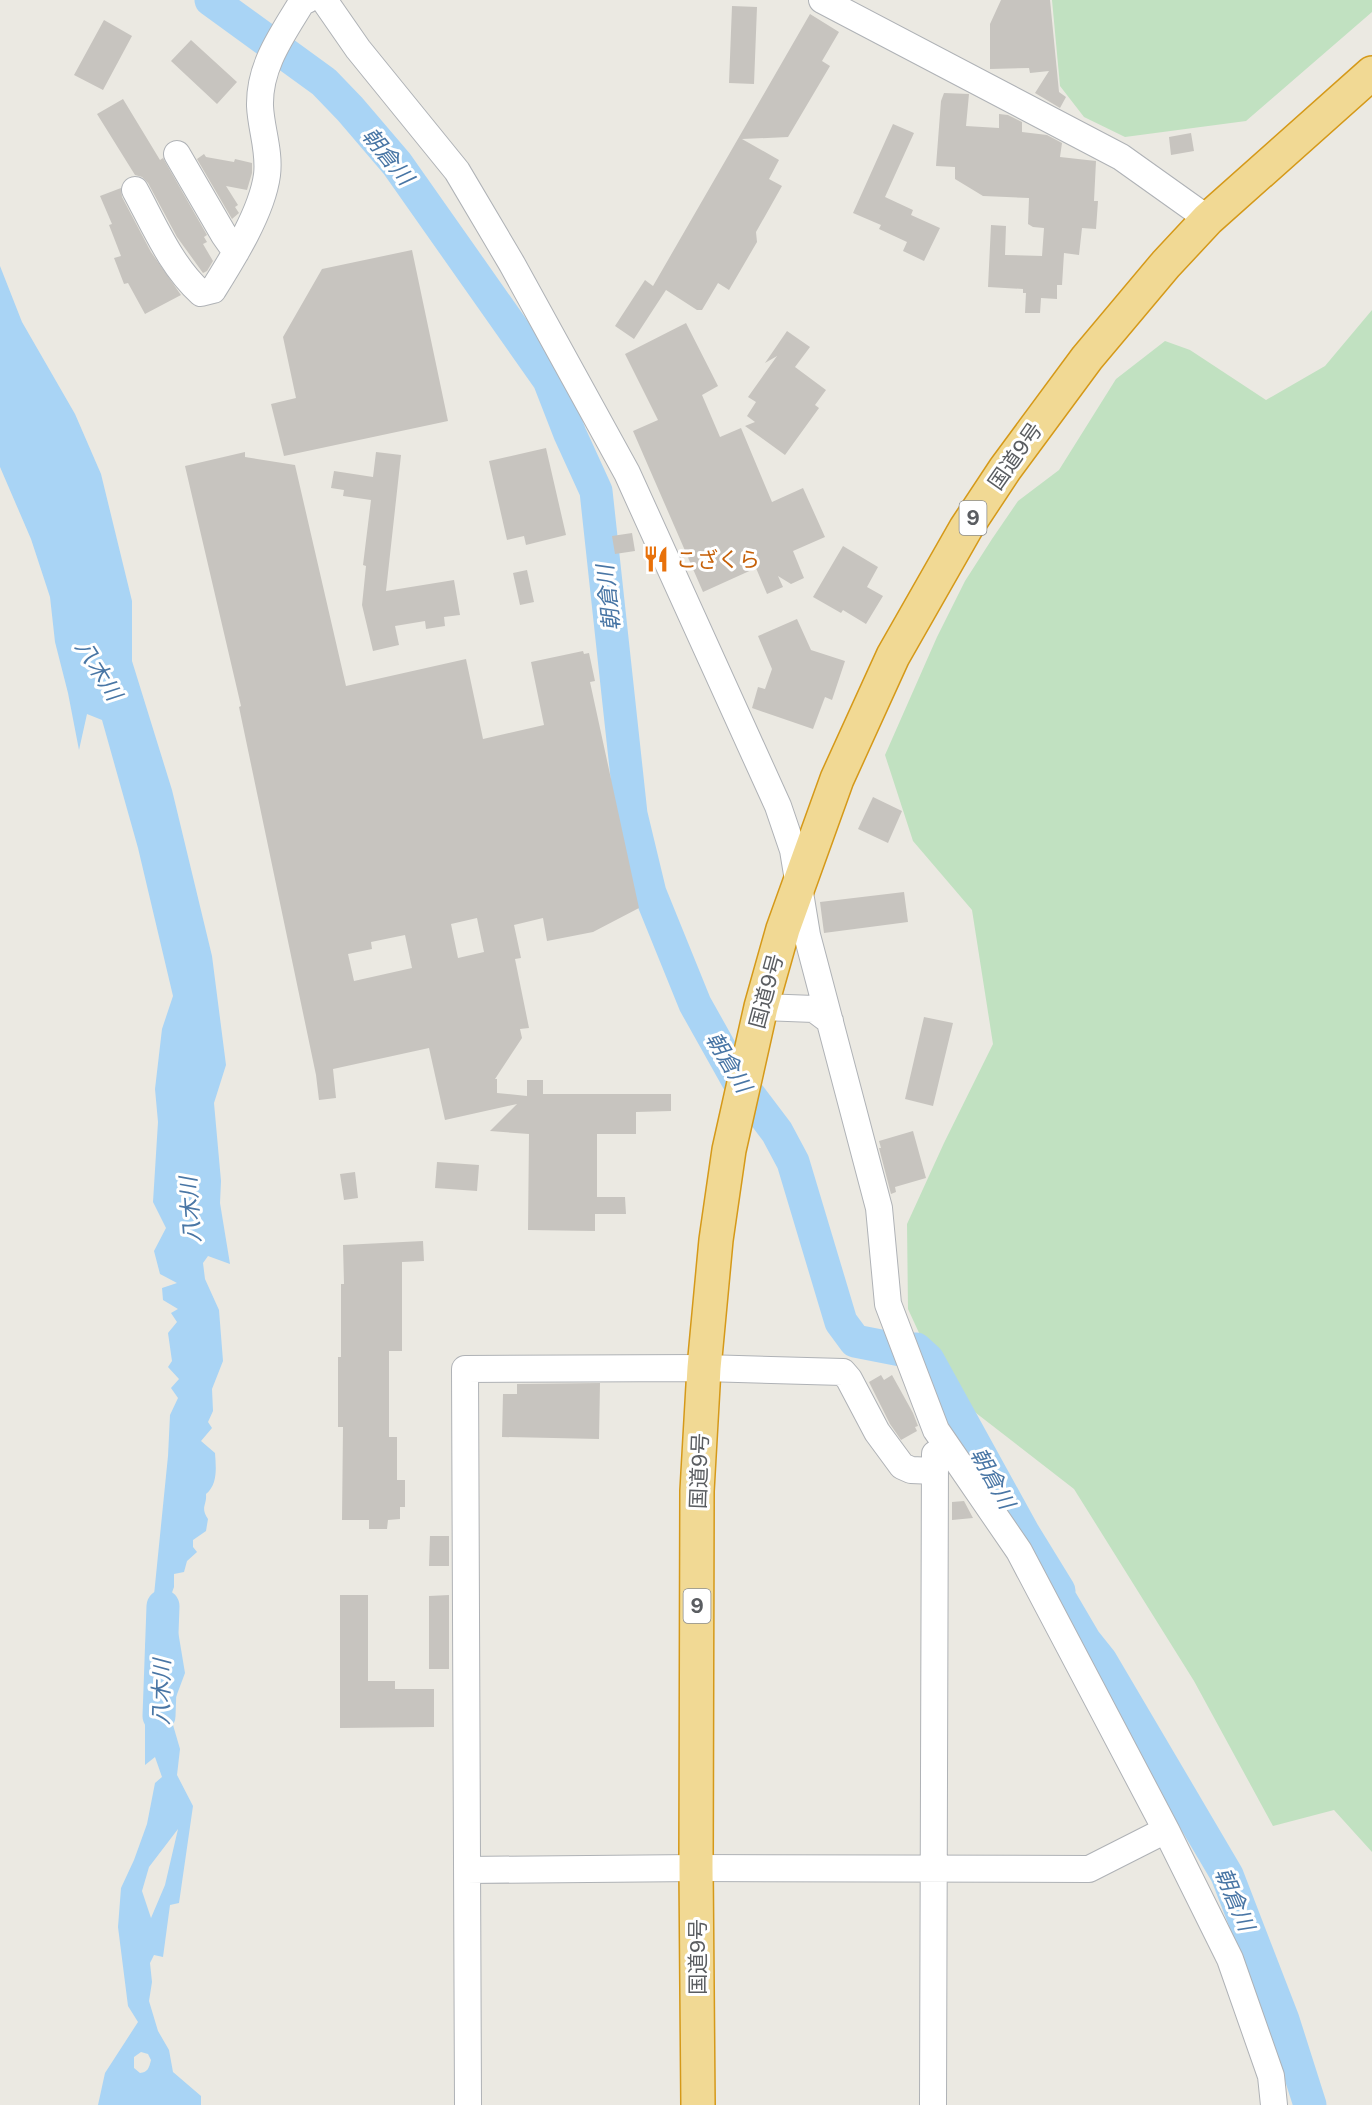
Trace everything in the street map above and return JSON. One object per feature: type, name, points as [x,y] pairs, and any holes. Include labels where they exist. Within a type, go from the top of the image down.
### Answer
[{"type":"highway","name":"国道9号","points":[[698,2105],[697,1491],[704,1368],[716,1240],[736,1109],[761,1007],[798,884],[837,779],[884,677],[928,591],[966,528],[1039,420],[1125,310],[1208,219],[1372,73]]},
{"type":"street","points":[[822,0],[1120,157],[1208,219]]},
{"type":"street","points":[[135,190],[170,255],[192,285],[201,293],[213,291],[237,252],[259,203],[267,177],[268,161],[260,107],[261,86],[266,63],[279,39],[308,1],[358,49],[456,171],[512,264],[627,473],[778,806],[793,850],[807,935],[879,1208],[888,1304],[936,1430],[1019,1551],[1166,1830],[1230,1959],[1271,2076],[1274,2105]]},
{"type":"street","points":[[177,154],[224,235],[237,252]]},
{"type":"street","points":[[761,1007],[814,1009],[830,1021]]},
{"type":"street","points":[[468,2105],[465,1369],[704,1368],[843,1372],[877,1432],[902,1466],[911,1470],[935,1471]]},
{"type":"street","points":[[933,2105],[936,1430]]},
{"type":"street","points":[[467,1870],[1089,1869],[1166,1830]]},
{"type":"green space","points":[[1052,0],[1372,0],[1372,12],[1246,121],[1125,137],[1084,117],[1060,86]]},
{"type":"green space","points":[[1372,310],[1372,1852],[1334,1810],[1273,1826],[1194,1681],[1074,1489],[945,1389],[908,1309],[907,1224],[993,1044],[972,910],[913,841],[885,755],[937,637],[965,581],[1018,501],[1059,470],[1116,379],[1165,341],[1190,350],[1266,400],[1325,366]]},
{"type":"water","points":[[0,266],[22,322],[75,414],[101,474],[132,601],[132,661],[172,790],[212,956],[226,1065],[214,1103],[221,1181],[220,1203],[230,1264],[208,1256],[203,1263],[205,1279],[219,1310],[223,1361],[212,1389],[213,1411],[208,1422],[212,1428],[201,1441],[215,1453],[215,1475],[213,1485],[206,1494],[204,1509],[208,1519],[206,1531],[193,1540],[193,1547],[197,1552],[187,1561],[184,1572],[174,1574],[174,1587],[170,1598],[185,1673],[173,1705],[171,1718],[180,1749],[177,1775],[193,1806],[179,1903],[170,1905],[163,1957],[154,1955],[150,1963],[152,1982],[149,2001],[158,2031],[169,2050],[173,2072],[201,2096],[201,2105],[98,2105],[105,2073],[138,2022],[128,2006],[118,1927],[121,1888],[147,1824],[155,1783],[162,1777],[155,1757],[145,1765],[145,1647],[154,1595],[170,1415],[178,1398],[171,1388],[179,1379],[168,1367],[172,1361],[168,1333],[177,1322],[171,1313],[178,1309],[163,1300],[162,1288],[177,1283],[160,1274],[154,1251],[166,1228],[153,1202],[158,1122],[155,1089],[162,1029],[173,996],[138,848],[102,720],[87,714],[79,750],[55,642],[50,597],[31,539],[0,467]],"holes":[[[158,1647],[171,1656],[173,1667],[165,1676],[156,1667]],[[178,1829],[165,1885],[151,1918],[142,1891],[149,1867]],[[141,2052],[148,2054],[151,2060],[146,2071],[140,2073],[134,2068],[134,2057]]]},
{"type":"building","points":[[1001,0],[1050,0],[1059,92],[1066,97],[1060,108],[1035,93],[1049,71],[1030,73],[1029,68],[990,69],[990,24]]},
{"type":"building","points":[[732,6],[757,7],[754,84],[729,83]]},
{"type":"building","points":[[810,14],[839,32],[822,61],[830,66],[788,137],[742,139],[779,160],[769,179],[782,186],[756,232],[757,242],[729,290],[718,283],[702,310],[697,310],[666,290],[634,339],[615,326],[645,280],[653,286]]},
{"type":"building","points":[[104,20],[132,36],[103,90],[74,75]]},
{"type":"building","points":[[191,40],[237,82],[217,104],[171,61]]},
{"type":"building","points":[[944,93],[969,94],[966,126],[999,128],[999,114],[1008,115],[1022,122],[1022,132],[1047,135],[1062,143],[1060,157],[1096,161],[1094,201],[1098,201],[1096,229],[1082,228],[1079,255],[1064,253],[1062,285],[1057,285],[1057,299],[1041,298],[1040,313],[1025,313],[1026,293],[1023,293],[1023,289],[988,287],[991,225],[1006,226],[1005,255],[1042,256],[1044,228],[1028,224],[1029,198],[983,196],[955,179],[955,167],[936,166],[941,101]]},
{"type":"building","points":[[123,99],[160,160],[163,158],[207,235],[204,237],[207,242],[203,244],[213,261],[203,273],[177,237],[148,183],[142,177],[135,175],[97,114]]},
{"type":"building","points":[[893,124],[914,133],[885,197],[913,210],[911,215],[940,228],[924,261],[903,251],[907,242],[879,229],[881,225],[853,213]]},
{"type":"building","points":[[1191,133],[1194,151],[1171,155],[1169,137]]},
{"type":"building","points":[[204,154],[206,157],[252,163],[252,173],[247,190],[226,186],[238,205],[235,207],[239,213],[232,219],[197,159]]},
{"type":"building","points":[[121,188],[122,197],[151,252],[181,295],[145,314],[128,283],[124,284],[114,258],[121,256],[109,225],[112,224],[100,196]]},
{"type":"building","points":[[412,250],[448,421],[284,456],[271,404],[296,398],[283,337],[322,269]]},
{"type":"building","points":[[686,323],[718,386],[702,395],[720,437],[741,428],[772,502],[803,488],[825,537],[793,551],[804,578],[791,584],[778,576],[783,587],[767,594],[756,568],[703,592],[633,431],[658,420],[625,354]]},
{"type":"building","points":[[787,331],[810,347],[795,367],[826,390],[815,405],[819,408],[785,455],[745,426],[755,422],[747,416],[756,402],[748,397],[777,356],[765,363]]},
{"type":"building","points":[[546,448],[566,535],[526,545],[524,536],[507,540],[489,461]]},
{"type":"building","points":[[245,452],[245,457],[295,465],[346,686],[466,659],[483,739],[544,725],[531,662],[583,651],[584,654],[589,653],[595,681],[590,682],[639,908],[593,932],[547,941],[543,918],[514,925],[521,958],[515,959],[529,1028],[520,1029],[522,1038],[495,1079],[497,1079],[497,1093],[527,1096],[527,1080],[543,1080],[543,1094],[671,1094],[671,1111],[636,1112],[636,1134],[597,1134],[597,1197],[625,1197],[626,1214],[595,1214],[595,1231],[528,1230],[529,1134],[490,1131],[517,1104],[445,1120],[429,1048],[333,1069],[336,1098],[319,1100],[316,1075],[239,707],[241,706],[185,466]],"holes":[[[477,918],[484,952],[458,958],[451,924]],[[405,935],[412,968],[354,981],[348,954],[372,949],[371,942]]]},
{"type":"building","points":[[376,452],[401,455],[386,591],[454,580],[460,615],[444,617],[445,626],[426,629],[425,621],[395,626],[399,645],[373,651],[362,605],[366,566],[363,565],[371,500],[343,496],[344,490],[331,488],[334,471],[373,477]]},
{"type":"building","points":[[632,533],[635,551],[615,554],[612,536]]},
{"type":"building","points":[[843,546],[878,567],[867,587],[883,596],[866,624],[843,610],[841,613],[813,597]]},
{"type":"building","points":[[527,570],[534,602],[520,605],[513,573]]},
{"type":"building","points":[[797,619],[811,650],[845,661],[832,700],[825,697],[813,729],[752,708],[758,687],[765,689],[772,669],[758,636]]},
{"type":"building","points":[[873,797],[902,811],[888,843],[858,829]]},
{"type":"building","points":[[904,892],[908,922],[824,933],[820,902]]},
{"type":"building","points":[[924,1017],[953,1023],[933,1106],[905,1099]]},
{"type":"building","points":[[913,1131],[926,1178],[895,1187],[896,1192],[891,1194],[879,1141]]},
{"type":"building","points":[[437,1162],[479,1165],[477,1191],[435,1188]]},
{"type":"building","points":[[355,1172],[358,1198],[344,1200],[340,1174]]},
{"type":"building","points":[[423,1241],[424,1261],[402,1262],[402,1351],[389,1351],[389,1437],[397,1437],[397,1480],[405,1480],[405,1507],[400,1507],[400,1519],[388,1520],[387,1529],[369,1529],[369,1520],[342,1520],[343,1427],[338,1427],[338,1357],[341,1357],[343,1245]]},
{"type":"building","points":[[881,1375],[884,1380],[892,1375],[918,1426],[915,1427],[917,1431],[901,1440],[890,1424],[869,1382]]},
{"type":"building","points":[[600,1383],[599,1439],[502,1437],[503,1394],[517,1394],[517,1384]]},
{"type":"building","points":[[964,1501],[973,1518],[952,1520],[952,1502]]},
{"type":"building","points":[[430,1536],[449,1536],[449,1566],[429,1566]]},
{"type":"building","points":[[340,1595],[368,1595],[368,1681],[395,1681],[395,1689],[434,1689],[434,1727],[340,1728]]},
{"type":"building","points":[[449,1595],[449,1669],[429,1669],[429,1596]]},
{"type":"waterway","name":"朝倉川","points":[[211,0],[324,82],[350,109],[397,164],[549,380],[596,491],[631,814],[650,893],[695,1004],[737,1079],[777,1132],[793,1162],[841,1322],[855,1341],[901,1350],[916,1349],[928,1360],[1024,1534],[1059,1591],[1058,1595],[1085,1641],[1101,1661],[1227,1875],[1283,2020],[1310,2105]]},
{"type":"waterway","name":"八木川","points":[[159,1716],[163,1606]]},
{"type":"place","name":"こざくら","points":[[656,559]]}]
